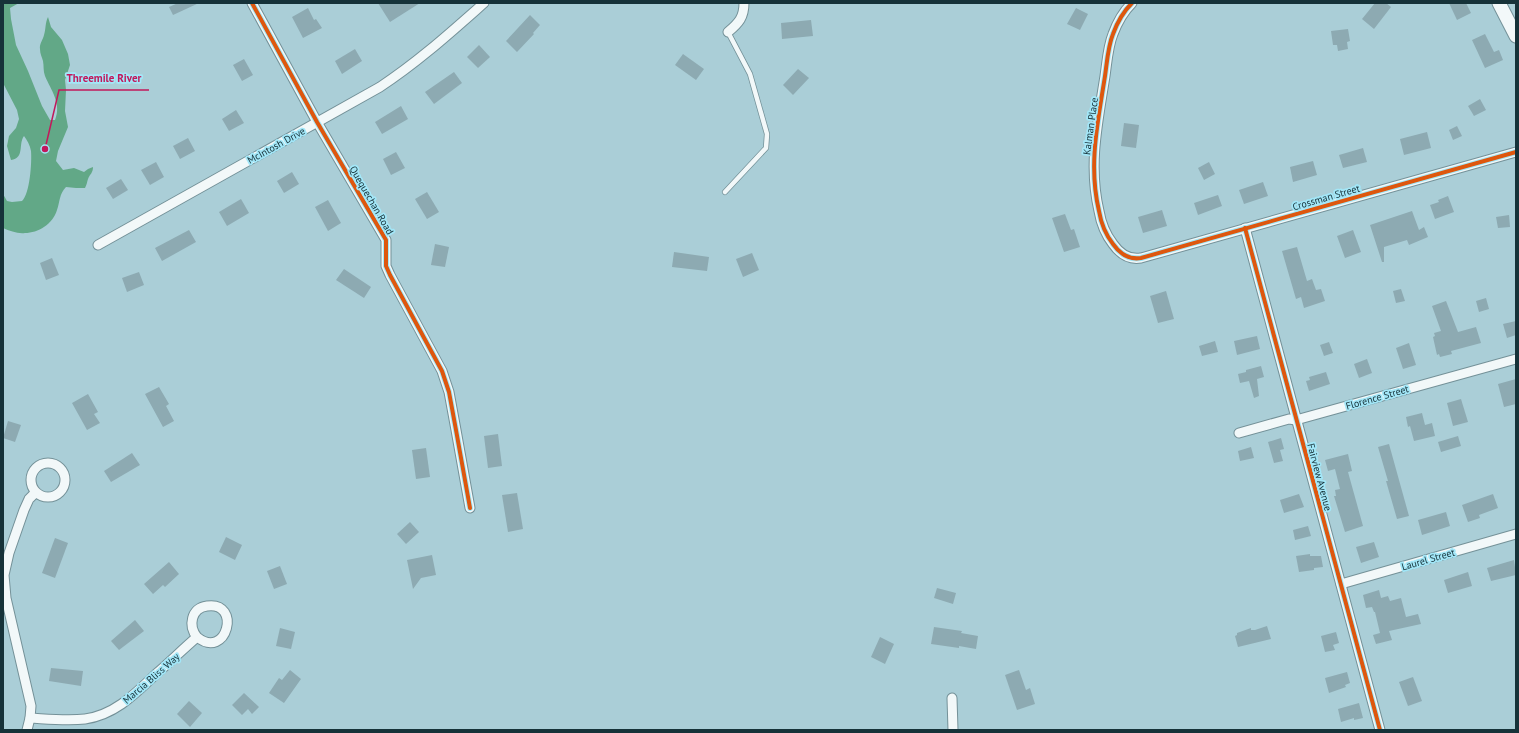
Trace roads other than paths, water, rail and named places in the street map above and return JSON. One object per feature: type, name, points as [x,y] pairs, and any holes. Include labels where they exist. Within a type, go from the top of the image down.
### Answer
[{"type":"street","name":"Quequechan Road","points":[[252,3],[317,122],[386,240],[386,266],[442,371],[449,392],[470,508]]},
{"type":"street","name":"McIntosh Drive","points":[[98,245],[380,87],[440,42],[484,3]]},
{"type":"street","points":[[728,32],[738,24],[742,18],[744,3]]},
{"type":"street","name":"Kalman Place","points":[[1132,3],[1122,16],[1112,35],[1097,125],[1093,168],[1100,217],[1110,241],[1115,248],[1125,256],[1130,258],[1141,258]]},
{"type":"street","points":[[1498,3],[1516,36]]},
{"type":"street","name":"Crossman Street","points":[[1141,258],[1516,152]]},
{"type":"street","name":"Fairview Avenue","points":[[1245,228],[1380,730]]},
{"type":"street","name":"Florence Street","points":[[1239,433],[1289,419],[1296,420],[1516,359]]},
{"type":"street","points":[[27,730],[30,718],[30,697],[6,598],[4,575],[9,553],[24,510],[29,500],[35,493]]},
{"type":"street","name":"Laurel Street","points":[[1341,584],[1516,534]]},
{"type":"street","points":[[206,606],[214,606],[224,613],[228,625],[223,636],[216,641],[208,642],[197,637],[192,630],[191,622],[199,609],[206,606]]},
{"type":"street","name":"Marcia Bliss Way","points":[[30,718],[69,720],[86,719],[115,709],[132,697],[197,637]]},
{"type":"street","points":[[952,698],[953,730]]},
{"type":"lane","points":[[725,192],[766,148],[766,134],[750,74],[728,32]]},
{"type":"place","name":"Threemile River","points":[[45,149]]}]
